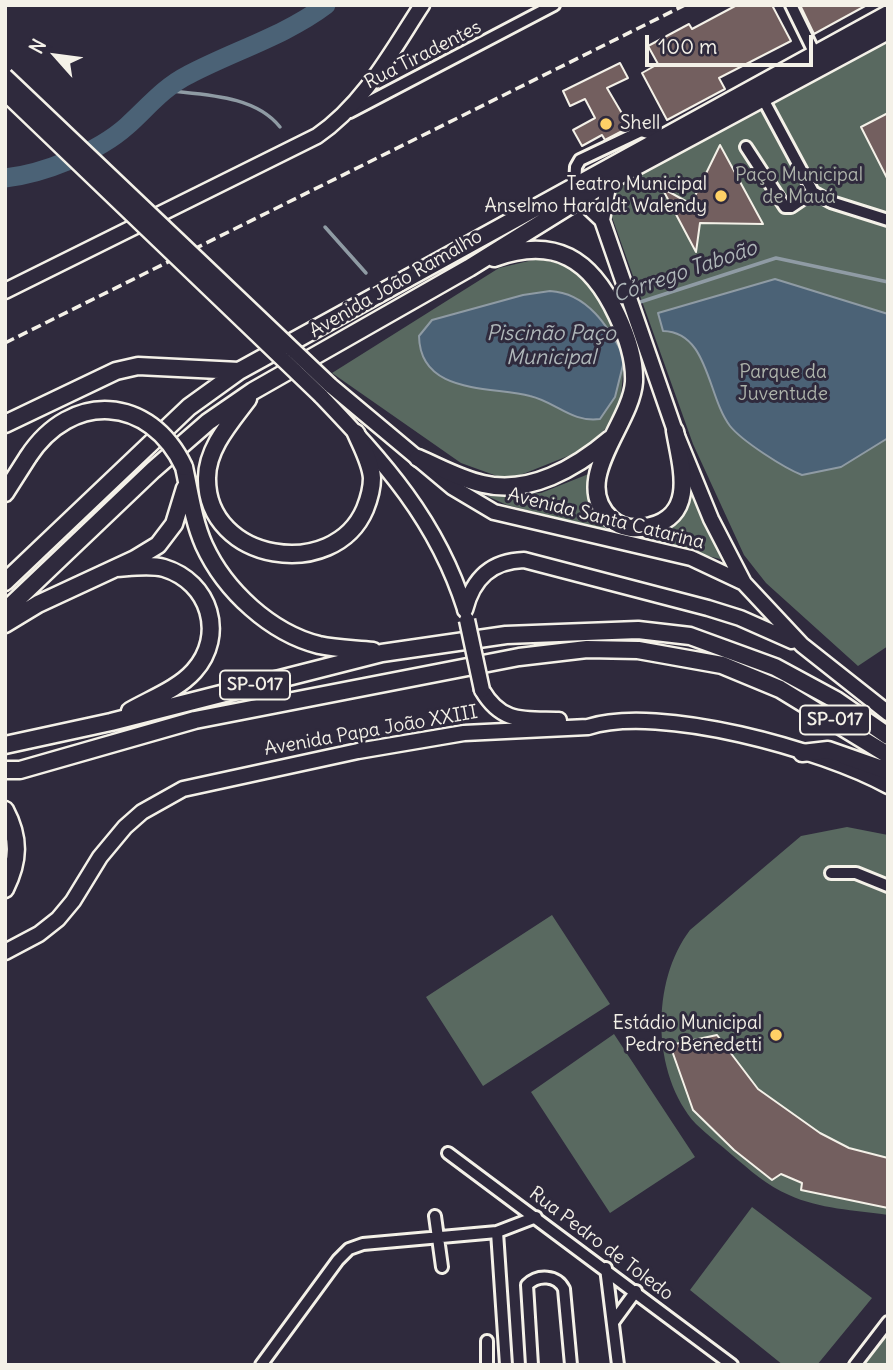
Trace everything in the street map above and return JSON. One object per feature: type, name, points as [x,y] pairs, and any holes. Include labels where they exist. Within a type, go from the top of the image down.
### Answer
[{"type":"highway","name":"Avenida João Ramalho","points":[[5,582],[189,407],[239,371],[571,193],[662,137],[888,14]]},
{"type":"highway","name":"Avenida João Ramalho","points":[[5,611],[153,470],[208,422],[253,391],[469,268],[571,193],[609,181],[888,32]]},
{"type":"highway","points":[[469,268],[505,254],[545,249],[566,255],[583,265],[634,333],[634,383],[628,411],[598,470],[597,490],[610,518],[633,529],[668,520],[683,497],[684,483],[675,431]]},
{"type":"highway","points":[[5,424],[116,371],[138,366],[239,371]]},
{"type":"highway","points":[[253,391],[219,439],[211,457],[207,479],[215,510],[228,530],[260,550],[296,555],[316,551],[334,544],[355,528],[370,497],[372,482],[356,433]]},
{"type":"highway","points":[[5,493],[38,440],[62,421],[89,411],[129,413],[147,422],[175,449],[205,547],[220,571],[256,611],[295,637],[330,647],[382,653]]},
{"type":"highway","points":[[418,458],[482,484],[521,486],[562,472],[588,458],[615,436]]},
{"type":"highway","points":[[5,624],[38,604],[147,553],[167,536],[179,512],[185,475]]},
{"type":"highway","points":[[111,722],[193,672],[204,657],[211,638],[208,606],[197,588],[186,579],[164,568],[116,568]]},
{"type":"highway","name":"SP-017","points":[[5,745],[111,722],[382,653],[506,635],[594,630],[638,630],[690,636],[775,667],[836,700],[888,736]]},
{"type":"highway","name":"SP-017","points":[[5,770],[20,770],[195,720],[519,656],[587,649],[638,650],[722,665],[780,689],[888,755]]},
{"type":"highway","points":[[802,753],[828,750],[888,771]]},
{"type":"highway","points":[[5,810],[15,829],[18,849],[13,872],[5,889]]},
{"type":"main road","points":[[5,291],[317,136],[344,115],[368,86],[422,5]]},
{"type":"main road","points":[[5,76],[325,391],[428,522],[453,572],[466,615],[482,690],[493,708],[515,718],[606,721]]},
{"type":"main road","points":[[5,93],[325,391]]},
{"type":"main road","points":[[602,220],[609,181]]},
{"type":"main road","points":[[571,193],[602,220],[624,281],[634,333],[711,519],[744,583],[802,645],[888,713]]},
{"type":"main road","name":"Avenida Santa Catarina","points":[[325,391],[418,458],[462,494],[494,512],[691,558],[744,583]]},
{"type":"main road","points":[[466,615],[472,589],[486,572],[501,563],[524,559],[740,618],[802,645]]},
{"type":"main road","name":"Avenida Papa João XXIII","points":[[5,952],[40,934],[58,919],[73,901],[100,857],[125,827],[142,812],[183,789],[358,751],[464,733],[588,727],[606,721],[711,729],[802,753],[888,786]]},
{"type":"street","name":"Rua Tiradentes","points":[[344,115],[554,5]]},
{"type":"street","points":[[791,5],[816,54]]},
{"type":"street","points":[[763,99],[813,192],[831,202],[888,220]]},
{"type":"street","points":[[746,147],[785,207],[813,192]]},
{"type":"street","points":[[831,873],[856,873],[888,886]]},
{"type":"street","name":"Rua Pedro de Toledo","points":[[448,1153],[606,1268],[732,1365]]},
{"type":"street","points":[[435,1216],[442,1267]]},
{"type":"street","points":[[261,1365],[338,1260],[349,1249],[363,1244],[497,1232],[536,1217]]},
{"type":"street","points":[[497,1232],[506,1365]]},
{"type":"street","points":[[606,1268],[618,1365]]},
{"type":"street","points":[[532,1365],[527,1284],[531,1280],[553,1277],[560,1281],[564,1289],[571,1365]]},
{"type":"street","points":[[614,1321],[636,1291]]},
{"type":"street","points":[[855,1365],[888,1322]]},
{"type":"street","points":[[487,1341],[487,1365]]},
{"type":"green space","points":[[888,41],[888,646],[858,666],[766,583],[744,555],[693,444],[608,206],[617,186]]},
{"type":"green space","points":[[537,259],[562,264],[586,279],[625,353],[619,416],[583,450],[508,480],[461,463],[332,373],[499,268]]},
{"type":"green space","points":[[591,473],[620,530],[635,533],[659,533],[676,523],[683,515],[693,489],[704,525],[724,560],[507,505],[487,496],[541,493]]},
{"type":"green space","name":"Estádio Municipal Pedro Benedetti","points":[[847,827],[888,835],[888,1215],[812,1203],[789,1195],[766,1182],[696,1124],[681,1103],[664,1054],[663,1001],[668,975],[677,951],[690,930],[801,836]]},
{"type":"green space","points":[[552,915],[610,1004],[483,1086],[426,997]]},
{"type":"green space","points":[[614,1034],[695,1157],[610,1213],[531,1092]]},
{"type":"green space","points":[[752,1207],[872,1298],[817,1365],[783,1365],[690,1290]]},
{"type":"green space","points":[[888,1330],[888,1362],[885,1365],[862,1365]]},
{"type":"water","name":"Piscinão Paço Municipal","points":[[775,279],[888,314],[888,438],[841,467],[802,475],[744,439],[730,426],[722,413],[705,368],[690,342],[678,334],[663,331],[658,313]]},
{"type":"water","name":"Piscinão Paço Municipal","points":[[550,291],[563,293],[586,305],[604,323],[625,357],[615,397],[600,419],[581,418],[530,396],[460,384],[431,369],[422,355],[419,336],[432,320],[523,295]]},
{"type":"building","points":[[737,5],[772,5],[791,41],[719,78],[725,89],[667,120],[642,73],[658,64],[648,46],[689,24],[692,29]]},
{"type":"building","points":[[800,5],[867,5],[814,34]]},
{"type":"building","points":[[620,63],[628,78],[607,88],[630,127],[605,140],[602,135],[582,146],[573,130],[595,118],[585,99],[570,106],[563,91]]},
{"type":"building","points":[[888,113],[888,180],[861,127]]},
{"type":"building","name":"Teatro Municipal Anselmo Haraldt Walendy","points":[[720,145],[763,224],[700,223],[696,252],[662,188],[691,204]]},
{"type":"building","points":[[717,1035],[758,1089],[820,1133],[849,1148],[888,1158],[888,1208],[801,1190],[802,1183],[781,1174],[772,1180],[734,1150],[693,1110],[670,1045]]},
{"type":"waterway","points":[[5,178],[53,167],[101,145],[179,80],[293,26],[326,5]]},
{"type":"waterway","points":[[163,90],[210,95],[242,102],[269,116],[280,127]]},
{"type":"waterway","name":"Córrego Taboão","points":[[325,227],[366,273]]},
{"type":"waterway","name":"Córrego Taboão","points":[[634,304],[776,258],[888,282]]},
{"type":"railway","points":[[5,343],[685,5]]},
{"type":"place","name":"Shell","points":[[606,124]]},
{"type":"place","name":"Teatro Municipal Anselmo Haraldt Walendy","points":[[721,196]]},
{"type":"place","name":"Estádio Municipal Pedro Benedetti","points":[[776,1035]]},
{"type":"park label","name":"Paço Municipal de Mauá","points":[[799,187]]},
{"type":"park label","name":"Parque da Juventude","points":[[783,384]]}]
